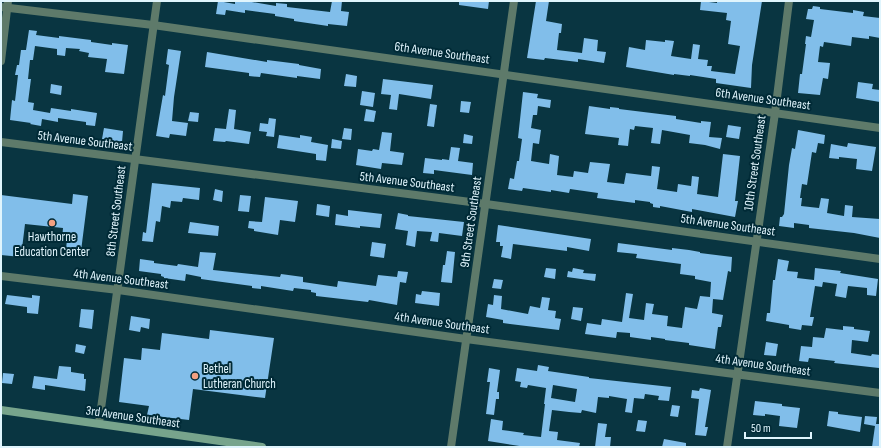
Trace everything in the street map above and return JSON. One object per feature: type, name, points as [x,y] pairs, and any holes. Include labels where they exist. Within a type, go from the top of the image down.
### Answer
[{"type":"main road","name":"3rd Avenue Southeast","points":[[1,410],[262,447]]},
{"type":"street","name":"8th Street Southeast","points":[[99,423],[156,1]]},
{"type":"street","name":"9th Street Southeast","points":[[451,447],[514,1]]},
{"type":"street","name":"10th Street Southeast","points":[[727,447],[789,1]]},
{"type":"street","name":"6th Avenue Southeast","points":[[6,5],[880,128]]},
{"type":"street","points":[[1,61],[6,5]]},
{"type":"street","name":"5th Avenue Southeast","points":[[1,142],[486,204],[880,259]]},
{"type":"street","name":"4th Avenue Southeast","points":[[1,276],[118,290],[466,339],[880,393]]},
{"type":"building","points":[[218,1],[235,4],[235,1],[246,1],[276,6],[276,3],[287,4],[287,7],[330,12],[332,1],[342,1],[341,11],[349,12],[347,26],[328,24],[328,26],[294,21],[294,19],[275,16],[275,14],[245,10],[245,13],[226,10],[225,15],[216,14]]},
{"type":"building","points":[[459,1],[489,1],[488,9],[459,5]]},
{"type":"building","points":[[536,1],[549,1],[546,21],[562,24],[561,33],[559,33],[557,50],[582,53],[584,38],[598,40],[597,51],[606,52],[604,63],[578,59],[578,62],[545,58],[544,60],[527,58]]},
{"type":"building","points":[[701,1],[717,3],[717,1],[762,1],[752,65],[751,88],[716,83],[716,79],[690,75],[674,75],[626,67],[629,47],[645,50],[646,40],[665,42],[665,40],[674,41],[671,56],[691,59],[693,44],[700,45],[698,59],[708,60],[707,66],[712,66],[711,71],[735,74],[740,46],[728,44],[731,21],[726,20],[727,13],[700,10]]},
{"type":"building","points":[[813,6],[820,7],[820,9],[853,13],[853,10],[864,12],[863,16],[880,18],[880,38],[869,36],[869,39],[852,37],[851,46],[824,42],[823,47],[820,46],[818,62],[830,63],[828,79],[823,78],[820,95],[798,93],[800,74],[802,74],[806,36],[811,37],[814,20],[806,19],[808,9],[812,9]]},
{"type":"building","points":[[29,30],[37,31],[36,35],[91,40],[91,42],[112,45],[112,43],[128,45],[124,74],[105,72],[107,59],[88,57],[89,53],[79,51],[80,49],[66,48],[65,56],[57,55],[57,49],[35,46],[33,60],[30,60],[28,79],[31,79],[28,102],[34,103],[33,110],[50,113],[51,108],[97,113],[95,126],[86,125],[86,122],[58,118],[58,122],[42,119],[41,126],[10,120],[12,100],[15,101],[18,75],[15,75],[17,65],[19,65],[21,50],[26,50]]},
{"type":"building","points":[[168,49],[181,51],[172,121],[188,123],[186,136],[170,134],[169,138],[156,136],[163,95],[165,96],[169,65],[166,64]]},
{"type":"building","points":[[207,52],[267,62],[267,60],[299,64],[321,69],[320,79],[297,76],[297,78],[261,73],[260,77],[249,76],[249,73],[205,67]]},
{"type":"building","points":[[346,74],[357,76],[356,87],[344,86]]},
{"type":"building","points":[[383,79],[433,85],[431,99],[399,94],[397,110],[389,109],[391,95],[381,94]]},
{"type":"building","points":[[858,82],[873,84],[872,89],[880,90],[880,102],[856,98]]},
{"type":"building","points":[[51,84],[62,86],[61,95],[50,93]]},
{"type":"building","points":[[362,91],[375,93],[373,107],[360,105]]},
{"type":"building","points":[[523,92],[538,94],[537,98],[551,100],[550,108],[538,106],[537,115],[533,115],[531,128],[541,130],[539,144],[533,143],[531,161],[549,164],[550,154],[559,156],[557,175],[573,177],[574,171],[588,173],[590,162],[610,164],[607,182],[624,184],[626,173],[651,176],[652,166],[660,167],[657,189],[677,192],[678,184],[691,186],[692,176],[699,177],[697,194],[718,197],[723,154],[740,156],[735,201],[738,201],[735,217],[692,209],[692,212],[660,206],[660,208],[653,207],[653,204],[650,202],[635,200],[635,203],[597,198],[598,193],[570,189],[569,193],[523,188],[522,191],[508,189],[510,178],[514,179],[517,161],[519,161],[522,139],[518,138]]},
{"type":"building","points":[[461,101],[471,102],[469,113],[460,112]]},
{"type":"building","points":[[430,104],[437,105],[434,127],[427,126]]},
{"type":"building","points":[[589,106],[610,109],[610,107],[619,108],[676,116],[676,119],[701,123],[701,121],[711,122],[709,137],[722,138],[720,149],[689,143],[690,135],[662,130],[660,144],[651,143],[653,128],[635,126],[634,130],[630,129],[628,146],[618,145],[619,138],[585,134]]},
{"type":"building","points":[[229,109],[236,110],[234,129],[251,132],[249,144],[213,141],[215,128],[226,129]]},
{"type":"building","points":[[366,109],[376,111],[374,122],[364,121]]},
{"type":"building","points":[[190,112],[199,113],[198,122],[188,121]]},
{"type":"building","points":[[269,118],[276,119],[274,137],[266,136],[267,132],[259,131],[260,123],[268,124]]},
{"type":"building","points":[[728,125],[741,127],[739,139],[726,137]]},
{"type":"building","points":[[104,128],[123,131],[122,142],[102,139]]},
{"type":"building","points":[[344,128],[352,129],[351,140],[342,139]]},
{"type":"building","points":[[798,130],[825,135],[824,144],[818,143],[816,153],[812,152],[807,185],[802,184],[800,198],[802,198],[801,206],[819,208],[821,198],[829,199],[827,213],[844,216],[845,205],[853,206],[852,217],[880,219],[880,238],[854,233],[809,228],[809,225],[794,223],[794,228],[779,226],[780,217],[784,214],[789,165],[792,148],[795,149]]},
{"type":"building","points":[[382,132],[392,133],[390,151],[404,153],[402,165],[382,163],[381,169],[356,165],[358,149],[372,151],[373,149],[379,150]]},
{"type":"building","points":[[464,134],[473,136],[472,144],[463,143]]},
{"type":"building","points":[[279,135],[300,138],[300,135],[312,137],[311,142],[328,145],[326,161],[316,160],[316,154],[277,148]]},
{"type":"building","points":[[332,139],[342,141],[341,149],[331,148]]},
{"type":"building","points":[[848,143],[876,147],[872,171],[856,169],[857,159],[839,157],[839,159],[829,158],[831,144],[847,147]]},
{"type":"building","points":[[451,147],[460,148],[458,161],[473,163],[472,175],[434,170],[434,174],[423,173],[425,158],[449,160]]},
{"type":"building","points":[[152,183],[200,188],[199,200],[183,198],[182,202],[171,201],[170,208],[162,206],[160,222],[156,221],[153,242],[142,241],[143,232],[146,233]]},
{"type":"building","points":[[215,189],[223,191],[222,202],[213,200]]},
{"type":"building","name":"Hawthorne Education Center","points":[[73,194],[88,196],[81,251],[66,249],[67,240],[62,239],[63,228],[25,224],[21,257],[1,255],[1,195],[72,204]]},
{"type":"building","points":[[240,195],[251,196],[249,212],[238,211]]},
{"type":"building","points":[[265,197],[298,201],[295,222],[280,220],[278,235],[254,231],[254,229],[248,228],[249,221],[262,222]]},
{"type":"building","points":[[317,204],[330,206],[329,217],[316,215]]},
{"type":"building","points":[[348,210],[382,214],[380,228],[360,226],[360,228],[335,225],[336,214],[348,216]]},
{"type":"building","points":[[398,213],[408,216],[464,222],[462,236],[439,233],[438,242],[430,241],[432,232],[417,231],[415,247],[406,245],[408,231],[395,229]]},
{"type":"building","points":[[190,222],[219,226],[218,236],[188,233]]},
{"type":"building","points":[[498,225],[591,239],[589,251],[567,247],[567,251],[513,244],[511,259],[501,257],[503,246],[500,246],[500,242],[496,242]]},
{"type":"building","points":[[372,242],[386,244],[384,258],[370,256]]},
{"type":"building","points":[[618,243],[672,250],[672,248],[689,250],[732,257],[731,272],[728,271],[723,300],[713,299],[712,313],[723,315],[721,327],[718,327],[715,349],[651,337],[651,340],[630,337],[630,333],[617,332],[616,338],[585,334],[587,323],[601,325],[602,319],[622,322],[626,293],[633,294],[629,318],[644,320],[646,303],[654,304],[652,314],[668,316],[667,326],[682,328],[685,307],[697,309],[700,296],[710,297],[711,282],[695,279],[695,276],[680,274],[681,264],[636,258],[637,254],[617,252]]},
{"type":"building","points":[[447,251],[455,252],[452,283],[441,282],[443,265],[445,265]]},
{"type":"building","points":[[200,252],[216,253],[213,270],[280,277],[281,274],[303,277],[303,282],[337,287],[338,281],[376,286],[378,275],[397,277],[398,271],[408,272],[406,283],[400,282],[397,305],[369,300],[368,302],[316,296],[316,293],[311,292],[311,290],[294,288],[293,291],[261,286],[261,289],[252,288],[252,286],[201,279],[201,277],[186,274],[185,281],[164,278],[161,274],[139,271],[140,259],[154,261],[154,263],[198,267]]},
{"type":"building","points":[[778,259],[789,261],[787,271],[798,272],[797,278],[814,280],[815,268],[841,271],[840,273],[878,279],[876,296],[867,295],[867,288],[848,286],[846,298],[835,296],[837,284],[823,282],[822,287],[815,286],[810,317],[814,317],[812,326],[802,325],[801,330],[789,328],[789,325],[766,321],[767,313],[770,313],[773,280],[775,280]]},
{"type":"building","points":[[546,268],[556,269],[555,279],[544,277]]},
{"type":"building","points":[[573,268],[584,270],[583,273],[596,274],[595,281],[567,277],[568,271],[572,272]]},
{"type":"building","points":[[494,279],[503,280],[501,289],[492,288]]},
{"type":"building","points":[[422,291],[440,293],[439,306],[415,303],[416,294],[421,295]]},
{"type":"building","points":[[7,295],[32,298],[32,295],[40,296],[38,314],[27,313],[27,307],[5,304]]},
{"type":"building","points":[[494,295],[502,296],[501,309],[528,314],[530,306],[540,308],[542,297],[550,298],[548,310],[556,311],[555,318],[561,319],[559,330],[503,323],[503,320],[486,317],[488,304],[493,305]]},
{"type":"building","points":[[573,307],[583,308],[581,321],[571,319]]},
{"type":"building","points":[[81,309],[94,310],[92,329],[79,327]]},
{"type":"building","points":[[131,316],[150,319],[149,329],[141,327],[140,332],[129,330]]},
{"type":"building","points":[[843,326],[870,331],[868,342],[852,340],[851,353],[871,356],[872,354],[880,355],[879,368],[834,363],[835,361],[809,358],[808,362],[799,361],[801,346],[812,347],[813,337],[824,338],[826,328],[843,330]]},
{"type":"building","name":"Bethel Lutheran Church","points":[[210,330],[274,338],[265,398],[193,389],[189,420],[147,415],[149,406],[119,402],[124,358],[141,360],[142,348],[160,350],[162,333],[209,339]]},
{"type":"building","points":[[766,342],[778,344],[776,356],[764,355]]},
{"type":"building","points":[[76,344],[86,346],[84,354],[75,352]]},
{"type":"building","points":[[538,365],[549,367],[548,371],[589,378],[671,387],[669,401],[658,400],[659,396],[645,394],[644,399],[634,398],[632,413],[625,412],[627,399],[609,396],[609,398],[598,397],[596,413],[582,410],[581,413],[552,410],[549,431],[558,432],[557,440],[580,443],[579,447],[526,447],[488,441],[491,419],[503,421],[502,430],[524,433],[523,435],[541,437],[546,388],[528,385],[527,388],[520,387],[521,382],[515,381],[517,368],[537,371]],"holes":[[[553,385],[577,389],[575,402],[551,398]]]},
{"type":"building","points":[[59,366],[71,367],[71,372],[84,374],[84,379],[86,379],[85,391],[45,385],[45,390],[32,388],[34,376],[57,379]]},
{"type":"building","points":[[489,368],[500,370],[497,392],[499,392],[499,399],[496,399],[494,415],[486,414],[490,382],[487,382]]},
{"type":"building","points":[[3,373],[14,374],[12,384],[2,383]]},
{"type":"building","points":[[700,388],[711,390],[705,427],[708,427],[706,436],[695,435],[699,399],[691,398],[692,390],[699,391]]},
{"type":"building","points":[[755,401],[800,408],[797,428],[779,426],[780,416],[765,414],[765,416],[753,415]]},
{"type":"building","points":[[672,405],[680,406],[678,417],[670,416]]},
{"type":"building","points":[[829,411],[838,412],[838,414],[862,417],[860,432],[827,426]]},
{"type":"building","points":[[865,416],[877,417],[876,424],[880,424],[879,447],[872,447],[875,426],[864,424]]},
{"type":"building","points":[[638,420],[647,421],[645,432],[636,431]]},
{"type":"building","points":[[598,423],[607,424],[605,437],[611,437],[610,447],[595,447]]},
{"type":"building","points":[[664,439],[686,443],[686,447],[662,447]]},
{"type":"place","name":"Hawthorne Education Center","points":[[52,223]]},
{"type":"place","name":"Bethel Lutheran Church","points":[[195,376]]}]
